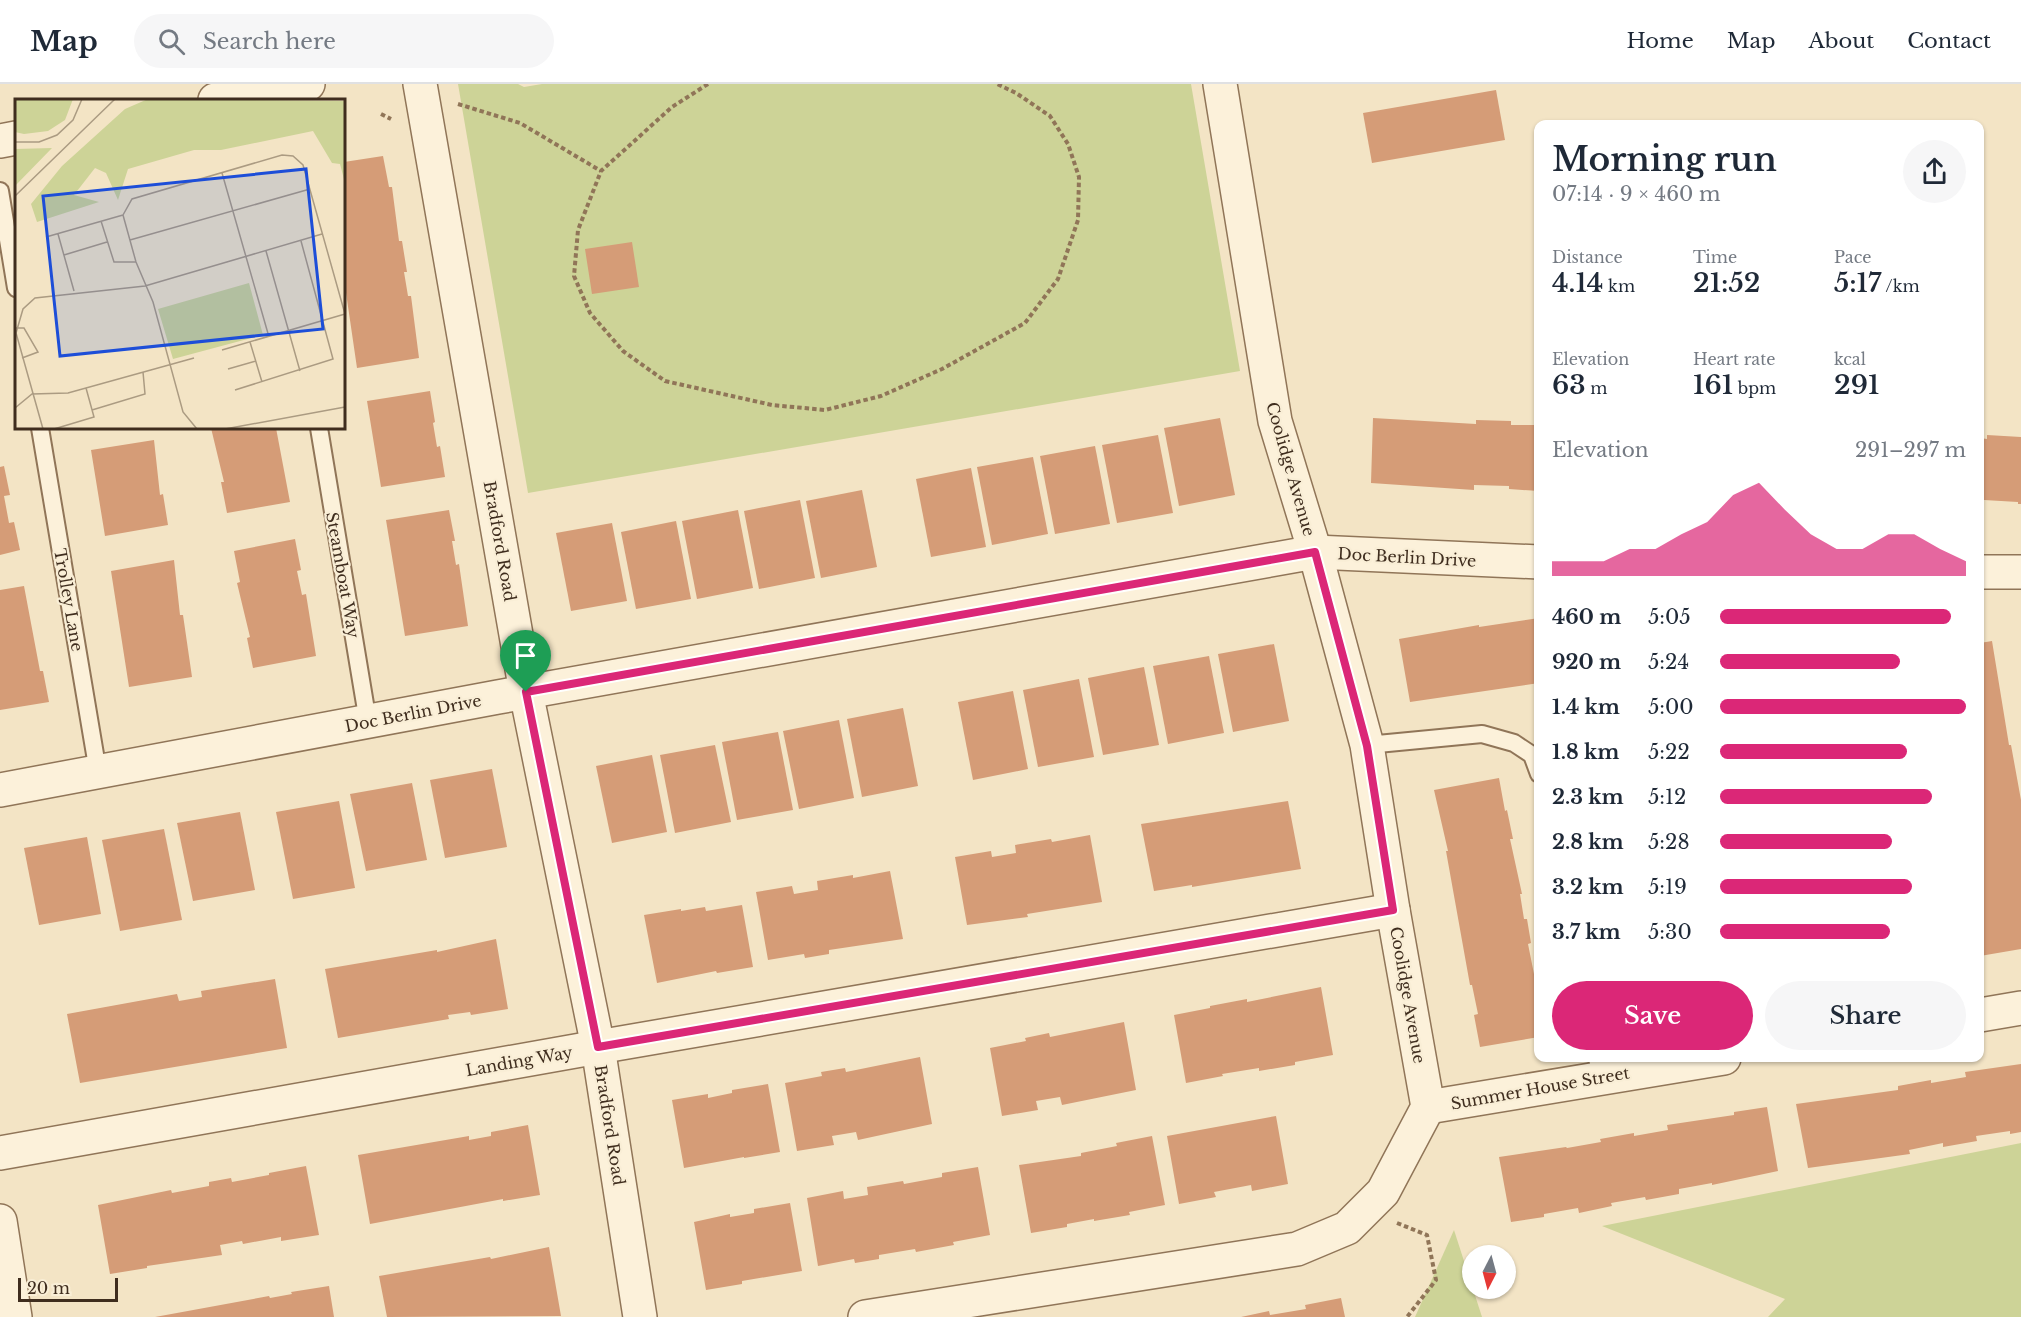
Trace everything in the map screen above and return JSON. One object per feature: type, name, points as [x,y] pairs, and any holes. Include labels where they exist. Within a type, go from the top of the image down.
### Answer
[{"type":"street","points":[[221,99],[308,84]]},
{"type":"street","name":"Bradford Road","points":[[420,84],[526,692],[598,1047],[640,1317]]},
{"type":"street","name":"Coolidge Avenue","points":[[1220,84],[1275,421],[1315,552],[1367,746],[1428,1107]]},
{"type":"street","points":[[0,141],[15,138]]},
{"type":"street","name":"Doc Berlin Drive","points":[[0,790],[526,692],[1315,552],[1534,562]]},
{"type":"street","points":[[1984,572],[2021,572]]},
{"type":"street","name":"Landing Way","points":[[0,1154],[598,1047],[1393,910]]},
{"type":"street","points":[[1984,1014],[2021,1008]]},
{"type":"street","name":"Summer House Street","points":[[1428,1107],[1599,1068],[1674,1062]]},
{"type":"street","points":[[865,1317],[1297,1248],[1347,1228],[1383,1192],[1428,1107]]},
{"type":"street","points":[[0,1221],[15,1317]]},
{"type":"lane","points":[[0,190],[15,282]]},
{"type":"lane","name":"Trolley Lane","points":[[40,429],[98,772]]},
{"type":"lane","name":"Steamboat Way","points":[[319,429],[368,722]]},
{"type":"lane","points":[[1367,746],[1482,734],[1514,743],[1532,756],[1534,761]]},
{"type":"path","points":[[708,84],[672,107],[602,171],[578,230],[574,276],[590,313],[623,351],[666,381],[772,405],[825,410],[881,396],[942,369],[1015,329],[1025,323],[1058,279],[1078,220],[1079,177],[1068,144],[1050,116],[1016,93],[997,84]]},
{"type":"path","points":[[458,104],[520,123],[602,171]]},
{"type":"path","points":[[1364,1211],[1427,1235],[1436,1280],[1407,1317]]},
{"type":"green space","points":[[458,84],[518,84],[524,87],[542,84],[1191,84],[1240,371],[528,493]]},
{"type":"green space","points":[[2021,1143],[2021,1317],[1768,1317],[1785,1299],[1602,1226]]},
{"type":"green space","points":[[1454,1230],[1462,1255],[1462,1299],[1476,1299],[1482,1317],[1415,1317]]},
{"type":"building","points":[[1496,90],[1505,140],[1372,163],[1363,113]]},
{"type":"building","points":[[383,156],[389,187],[392,187],[399,241],[402,241],[407,272],[404,272],[408,296],[411,296],[419,358],[357,368],[345,286],[345,162]]},
{"type":"building","points":[[632,242],[639,287],[592,294],[585,249]]},
{"type":"building","points":[[430,391],[437,447],[440,446],[445,477],[381,487],[367,401]]},
{"type":"building","points":[[1220,418],[1235,495],[1179,506],[1164,428]]},
{"type":"building","points":[[1373,418],[1476,424],[1476,420],[1511,421],[1511,425],[1534,425],[1534,491],[1509,489],[1509,486],[1474,485],[1474,490],[1371,483]]},
{"type":"building","points":[[211,429],[276,429],[290,502],[227,513],[221,482],[224,482]]},
{"type":"building","points":[[1158,435],[1173,513],[1117,523],[1102,445]]},
{"type":"building","points":[[1987,435],[2021,437],[2021,504],[1984,500],[1984,439],[1987,439]]},
{"type":"building","points":[[154,440],[160,495],[163,494],[168,525],[105,536],[91,450]]},
{"type":"building","points":[[1095,446],[1110,524],[1055,534],[1040,456]]},
{"type":"building","points":[[1033,457],[1048,534],[992,545],[977,467]]},
{"type":"building","points":[[4,466],[10,495],[4,496],[9,523],[14,522],[20,550],[0,555],[0,467]]},
{"type":"building","points":[[971,468],[986,547],[931,557],[916,479]]},
{"type":"building","points":[[862,490],[877,567],[821,578],[806,501]]},
{"type":"building","points":[[800,500],[815,578],[759,589],[744,511]]},
{"type":"building","points":[[449,510],[455,541],[452,541],[456,565],[459,564],[468,626],[405,636],[386,520]]},
{"type":"building","points":[[738,510],[753,588],[697,599],[682,521]]},
{"type":"building","points":[[676,521],[691,599],[636,609],[621,532]]},
{"type":"building","points":[[612,523],[627,601],[571,611],[556,533]]},
{"type":"building","points":[[295,539],[301,570],[297,571],[302,595],[306,594],[316,656],[253,668],[247,638],[250,637],[237,583],[240,582],[234,551]]},
{"type":"building","points":[[174,560],[180,615],[183,615],[192,677],[129,687],[111,571]]},
{"type":"building","points":[[24,586],[40,671],[43,671],[49,702],[0,710],[0,590]]},
{"type":"building","points":[[1534,619],[1534,684],[1410,702],[1399,639],[1479,625],[1479,627]]},
{"type":"building","points":[[1992,641],[2009,745],[2011,745],[2021,800],[2021,949],[1984,955],[1984,642]]},
{"type":"building","points":[[1274,644],[1289,721],[1233,732],[1218,654]]},
{"type":"building","points":[[1209,656],[1224,733],[1168,744],[1153,666]]},
{"type":"building","points":[[1144,667],[1159,745],[1103,755],[1088,678]]},
{"type":"building","points":[[1079,679],[1094,757],[1038,767],[1023,690]]},
{"type":"building","points":[[1013,691],[1028,769],[973,780],[958,702]]},
{"type":"building","points":[[903,708],[918,786],[862,797],[847,719]]},
{"type":"building","points":[[839,720],[854,798],[799,809],[783,731]]},
{"type":"building","points":[[778,732],[793,810],[737,820],[722,742]]},
{"type":"building","points":[[715,745],[731,822],[675,833],[660,755]]},
{"type":"building","points":[[652,755],[667,832],[612,843],[596,766]]},
{"type":"building","points":[[492,769],[507,847],[445,858],[430,780]]},
{"type":"building","points":[[1499,778],[1513,839],[1510,839],[1522,894],[1520,894],[1524,919],[1527,919],[1531,943],[1528,944],[1534,974],[1534,1038],[1480,1047],[1474,1015],[1478,1014],[1472,985],[1470,985],[1446,851],[1448,851],[1434,790]]},
{"type":"building","points":[[412,783],[427,860],[366,871],[350,794]]},
{"type":"building","points":[[339,801],[355,888],[293,899],[276,812]]},
{"type":"building","points":[[1288,801],[1301,869],[1154,891],[1141,824]]},
{"type":"building","points":[[240,812],[255,890],[193,901],[177,823]]},
{"type":"building","points":[[164,829],[182,920],[120,931],[102,840]]},
{"type":"building","points":[[1090,835],[1102,902],[1027,914],[1028,917],[967,925],[955,857],[991,851],[992,857],[1016,853],[1015,845],[1051,839],[1052,842]]},
{"type":"building","points":[[87,837],[101,914],[39,925],[24,848]]},
{"type":"building","points":[[890,871],[903,939],[829,950],[829,954],[805,958],[804,954],[768,960],[756,892],[792,886],[794,894],[818,890],[817,881],[853,875],[853,878]]},
{"type":"building","points":[[742,905],[753,967],[717,973],[716,971],[657,983],[644,915],[705,907],[706,911]]},
{"type":"building","points":[[496,939],[508,1009],[471,1015],[470,1012],[448,1015],[449,1019],[338,1038],[325,969],[437,950],[437,952]]},
{"type":"building","points":[[275,979],[287,1048],[80,1083],[67,1014],[177,994],[179,1001],[202,997],[201,991]]},
{"type":"building","points":[[1321,987],[1333,1055],[1295,1062],[1295,1065],[1222,1074],[1223,1076],[1186,1083],[1174,1015],[1210,1008],[1210,1006],[1247,999],[1247,1002]]},
{"type":"building","points":[[1124,1022],[1136,1090],[1062,1105],[1060,1097],[1036,1101],[1038,1110],[1002,1116],[990,1048],[1026,1041],[1025,1038],[1049,1033],[1050,1037]]},
{"type":"building","points":[[920,1057],[932,1124],[858,1140],[856,1132],[832,1136],[834,1145],[797,1151],[785,1083],[822,1076],[821,1072],[845,1068],[846,1072]]},
{"type":"building","points":[[2021,1064],[2021,1132],[2010,1134],[2010,1131],[1976,1136],[1977,1141],[1943,1147],[1943,1143],[1909,1150],[1910,1154],[1808,1168],[1796,1104],[1898,1090],[1898,1086],[1966,1077],[1965,1072]]},
{"type":"building","points":[[768,1084],[780,1152],[684,1168],[672,1100],[708,1094],[708,1098],[732,1093],[732,1090]]},
{"type":"building","points":[[1767,1107],[1778,1171],[1712,1185],[1712,1183],[1679,1189],[1679,1194],[1611,1203],[1612,1206],[1579,1213],[1578,1208],[1544,1214],[1544,1217],[1511,1222],[1499,1157],[1601,1142],[1600,1139],[1634,1133],[1634,1136],[1668,1130],[1667,1125],[1734,1115],[1734,1112]]},
{"type":"building","points":[[1276,1116],[1288,1184],[1252,1191],[1251,1185],[1214,1192],[1216,1197],[1179,1204],[1167,1136]]},
{"type":"building","points":[[528,1125],[540,1195],[503,1201],[503,1199],[370,1224],[358,1155],[469,1136],[469,1140],[491,1136],[491,1132]]},
{"type":"building","points":[[1152,1136],[1165,1205],[1129,1212],[1130,1215],[1094,1221],[1094,1219],[1067,1224],[1067,1227],[1031,1233],[1019,1165],[1081,1156],[1081,1153],[1117,1146],[1116,1143]]},
{"type":"building","points":[[306,1166],[319,1235],[281,1241],[281,1237],[243,1244],[242,1241],[220,1245],[222,1255],[110,1274],[98,1205],[171,1190],[172,1193],[209,1186],[209,1182],[231,1178],[232,1182]]},
{"type":"building","points":[[978,1167],[990,1235],[916,1252],[915,1249],[879,1255],[879,1259],[855,1263],[854,1259],[818,1266],[807,1198],[843,1191],[844,1199],[868,1195],[867,1187],[903,1181],[904,1184],[942,1177],[942,1173]]},
{"type":"building","points":[[790,1203],[802,1271],[742,1281],[742,1284],[706,1290],[694,1222],[730,1214],[730,1217],[754,1213],[754,1209]]},
{"type":"building","points":[[549,1247],[561,1316],[387,1317],[379,1276],[490,1257],[491,1259]]},
{"type":"building","points":[[329,1286],[334,1317],[155,1317],[269,1296],[270,1298]]},
{"type":"building","points":[[1341,1298],[1345,1317],[1241,1317],[1269,1311],[1270,1315],[1306,1309],[1305,1305]]},
{"type":"route","points":[[1315,552],[1367,746],[1393,910],[598,1047],[526,692],[1315,552]]}]
